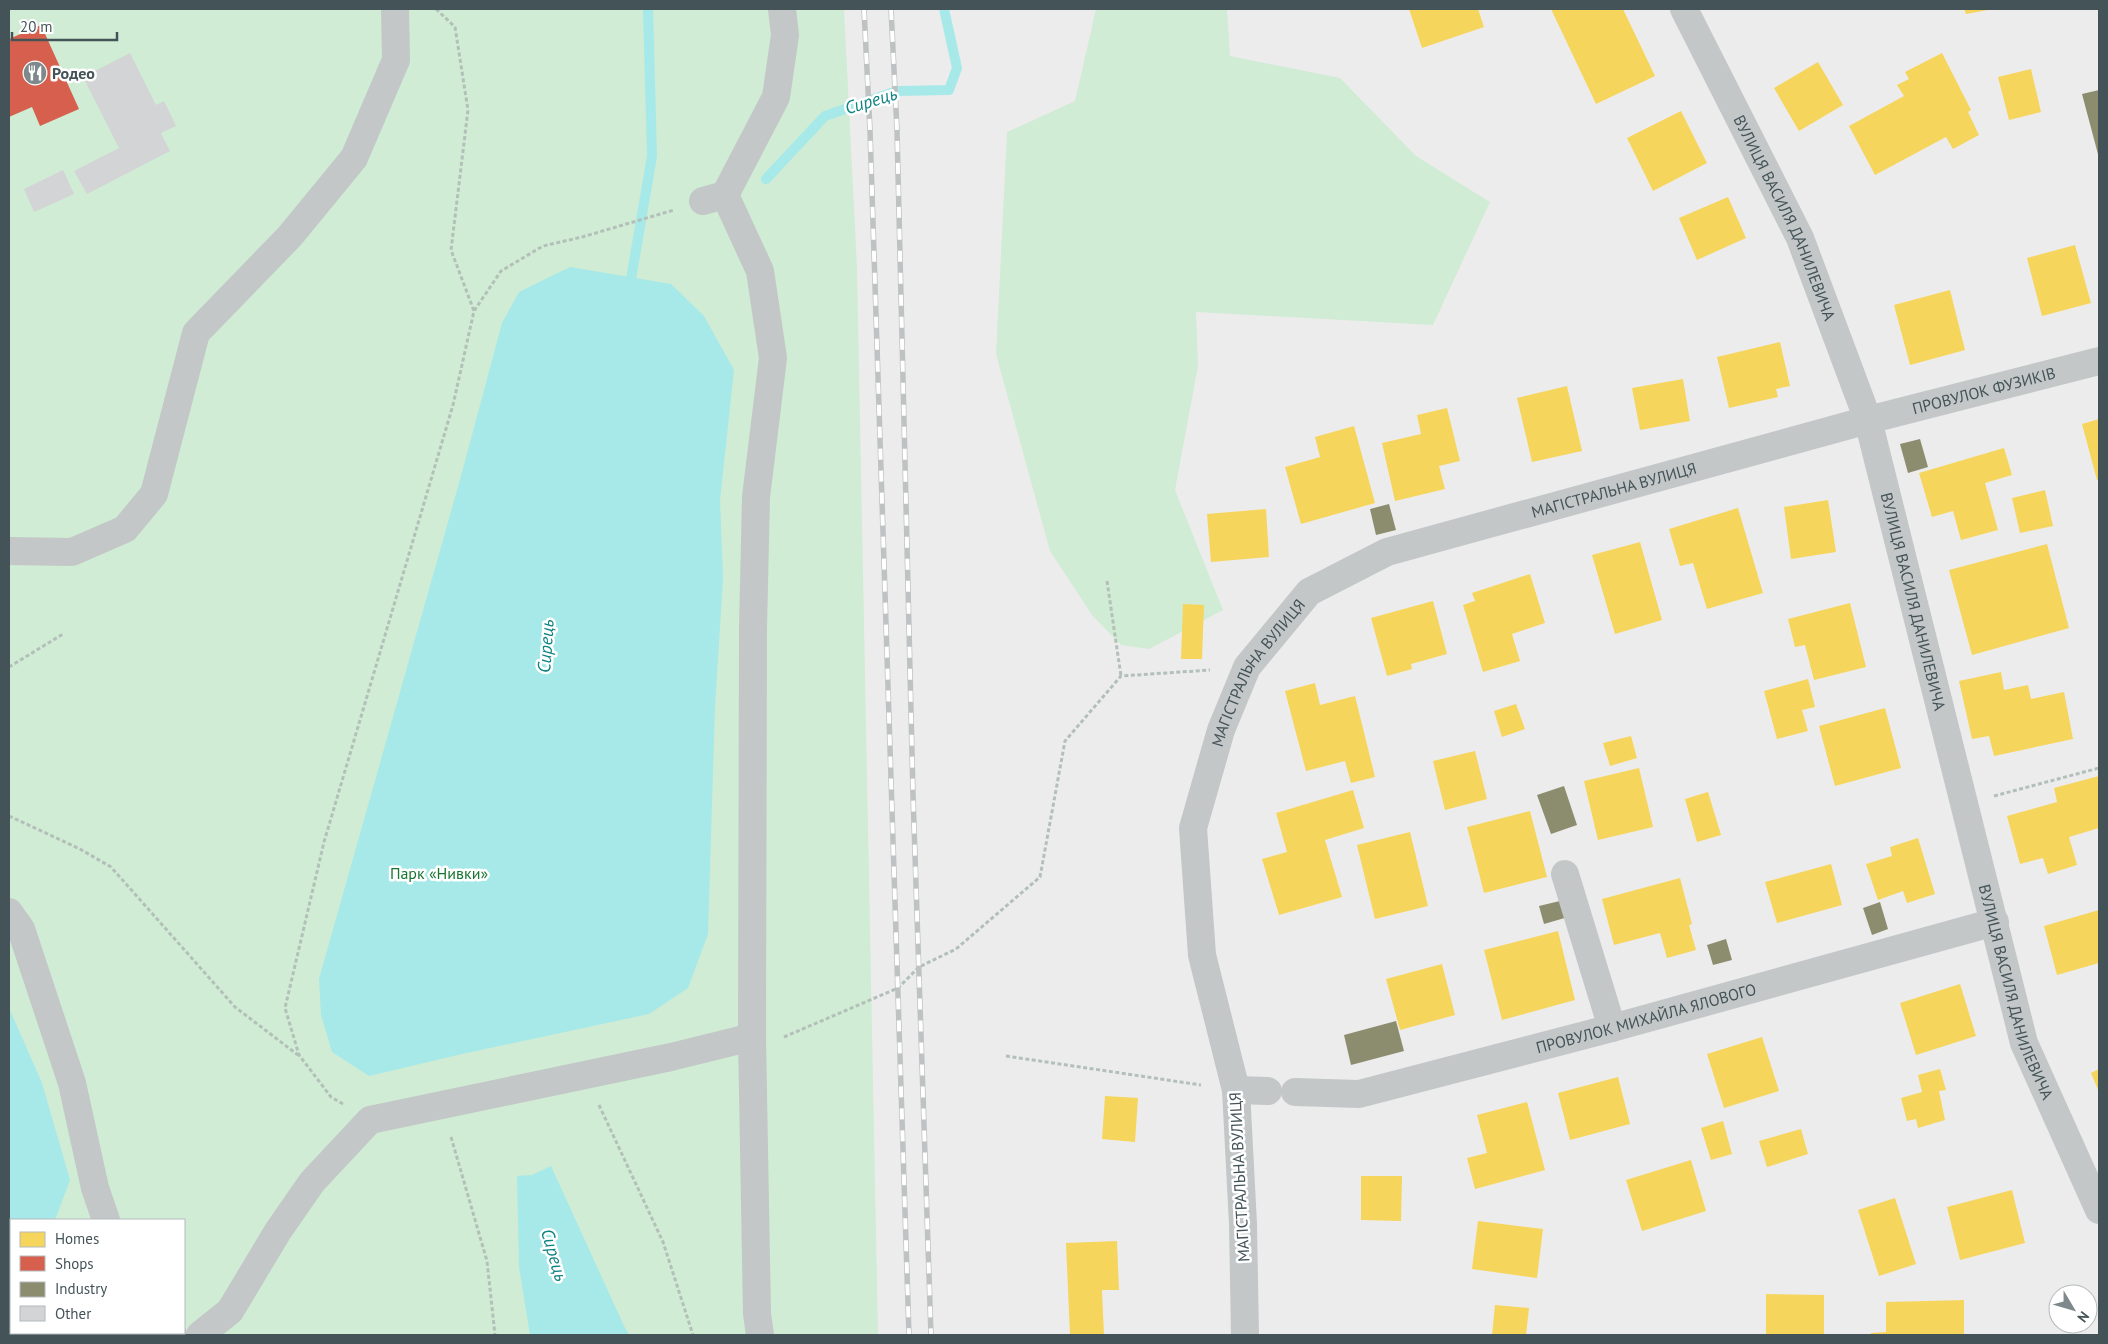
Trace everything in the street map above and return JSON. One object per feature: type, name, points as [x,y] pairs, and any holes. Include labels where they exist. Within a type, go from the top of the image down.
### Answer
[{"type":"street","points":[[9,551],[72,552],[125,529],[154,494],[196,333],[290,236],[354,158],[396,60],[395,9]]},
{"type":"street","points":[[760,1335],[756,1304],[752,1037],[753,638],[756,497],[773,358],[760,271],[714,198],[776,97],[785,35],[782,9]]},
{"type":"street","name":"ВУЛИЦЯ ВАСИЛЯ ДАНИЛЕВИЧА","points":[[1684,9],[1800,238],[1868,420],[2024,1043],[2099,1210]]},
{"type":"street","name":"ПРОВУЛОК ФУЗИКІВ","points":[[1868,420],[2099,361]]},
{"type":"street","name":"МАГІСТРАЛЬНА ВУЛИЦЯ","points":[[1245,1335],[1243,1224],[1236,1090],[1202,955],[1192,828],[1221,730],[1247,667],[1309,592],[1387,552],[1868,420]]},
{"type":"street","points":[[1565,874],[1612,1028]]},
{"type":"street","points":[[9,912],[21,929],[72,1083],[95,1188],[106,1219]]},
{"type":"street","name":"ПРОВУЛОК МИХАЙЛА ЯЛОВОГО","points":[[1307,1092],[1359,1094],[1612,1028],[1995,922]]},
{"type":"street","points":[[200,1335],[230,1312],[278,1232],[312,1182],[370,1120],[670,1057],[752,1037]]},
{"type":"street","points":[[1236,1090],[1268,1091]]},
{"type":"path","points":[[436,9],[456,27],[468,110],[451,250],[474,311]]},
{"type":"path","points":[[299,1055],[285,1008],[287,999],[324,842],[452,405],[474,311],[501,271],[543,246],[582,237],[714,198]]},
{"type":"path","points":[[1107,581],[1121,676]]},
{"type":"path","points":[[9,667],[63,634]]},
{"type":"path","points":[[752,1037],[775,1040],[898,988],[918,967],[956,949],[1040,877],[1065,741],[1121,676],[1247,667]]},
{"type":"path","points":[[1965,804],[2099,768]]},
{"type":"path","points":[[9,816],[80,849],[111,867],[235,1007],[299,1055],[331,1097],[370,1120]]},
{"type":"path","points":[[1006,1056],[1236,1090]]},
{"type":"path","points":[[585,1075],[663,1242],[693,1335]]},
{"type":"path","points":[[442,1105],[487,1262],[495,1335]]},
{"type":"green space","name":"Парк «Нивки»","points":[[9,9],[844,9],[857,267],[878,1335],[9,1335]]},
{"type":"green space","points":[[1096,9],[1227,9],[1230,56],[1340,78],[1416,156],[1490,202],[1433,325],[1196,312],[1198,366],[1175,490],[1223,610],[1149,649],[1121,645],[1092,615],[1050,551],[996,354],[1007,132],[1075,101]]},
{"type":"water","points":[[570,267],[671,284],[704,316],[734,370],[720,500],[723,578],[715,706],[708,934],[688,988],[649,1014],[369,1076],[332,1052],[321,1015],[319,979],[461,476],[502,323],[519,292]]},
{"type":"water","points":[[9,1008],[42,1083],[70,1180],[55,1219],[10,1219],[9,1260]]},
{"type":"water","points":[[551,1166],[629,1335],[530,1335],[519,1267],[517,1176],[532,1175]]},
{"type":"building: Homes","points":[[1409,9],[1478,9],[1484,27],[1422,48]]},
{"type":"building: Homes","points":[[1551,9],[1623,9],[1655,76],[1596,104]]},
{"type":"building: Homes","points":[[1964,9],[1988,9],[1988,10],[1966,14]]},
{"type":"building: Homes","points":[[1942,53],[1971,110],[1968,112],[1979,135],[1953,149],[1946,137],[1875,175],[1849,126],[1904,96],[1897,85],[1909,79],[1905,72]]},
{"type":"building: Homes","points":[[1818,62],[1843,105],[1799,131],[1774,88]]},
{"type":"building: Homes","points":[[2031,69],[2041,112],[2009,120],[1998,77]]},
{"type":"building: Homes","points":[[1681,111],[1707,163],[1653,191],[1627,138]]},
{"type":"building: Homes","points":[[1728,197],[1746,238],[1697,260],[1679,218]]},
{"type":"building: Homes","points":[[2075,245],[2091,303],[2042,316],[2027,258]]},
{"type":"building: Homes","points":[[1950,290],[1965,350],[1910,365],[1894,305]]},
{"type":"building: Homes","points":[[1780,342],[1790,386],[1776,389],[1778,397],[1729,408],[1717,357]]},
{"type":"building: Homes","points":[[1683,379],[1690,421],[1640,430],[1632,388]]},
{"type":"building: Homes","points":[[1567,386],[1582,451],[1532,462],[1517,398]]},
{"type":"building: Homes","points":[[1447,408],[1460,461],[1439,466],[1445,489],[1395,501],[1382,443],[1421,434],[1417,415]]},
{"type":"building: Homes","points":[[2099,419],[2099,479],[2097,480],[2082,424]]},
{"type":"building: Homes","points":[[1354,426],[1375,503],[1301,524],[1285,467],[1320,457],[1315,437]]},
{"type":"building: Homes","points":[[2004,448],[2012,475],[1985,483],[1998,530],[1961,540],[1953,511],[1932,517],[1919,473]]},
{"type":"building: Homes","points":[[2045,490],[2053,526],[2020,533],[2012,498]]},
{"type":"building: Homes","points":[[1828,500],[1836,552],[1791,559],[1784,507]]},
{"type":"building: Homes","points":[[1738,508],[1763,593],[1707,609],[1693,563],[1680,566],[1669,529]]},
{"type":"building: Homes","points":[[1266,509],[1269,557],[1211,562],[1207,514]]},
{"type":"building: Homes","points":[[1640,542],[1662,620],[1615,634],[1592,555]]},
{"type":"building: Homes","points":[[2047,544],[2069,628],[1972,655],[1949,570]]},
{"type":"building: Homes","points":[[1530,574],[1545,623],[1512,634],[1520,661],[1483,672],[1463,605],[1475,601],[1472,593]]},
{"type":"building: Homes","points":[[1433,601],[1447,654],[1411,664],[1412,669],[1387,676],[1371,618]]},
{"type":"building: Homes","points":[[1850,603],[1866,667],[1814,680],[1805,645],[1795,647],[1788,619]]},
{"type":"building: Homes","points":[[1183,604],[1204,605],[1202,659],[1181,659]]},
{"type":"building: Homes","points":[[2001,672],[2004,690],[2028,685],[2031,699],[2064,692],[2073,739],[1994,756],[1989,736],[1972,739],[1959,681]]},
{"type":"building: Homes","points":[[1808,679],[1815,707],[1802,710],[1808,731],[1777,739],[1764,691]]},
{"type":"building: Homes","points":[[1315,683],[1320,705],[1355,696],[1375,777],[1351,783],[1345,761],[1306,771],[1285,691]]},
{"type":"building: Homes","points":[[1516,704],[1525,729],[1502,737],[1494,711]]},
{"type":"building: Homes","points":[[1885,708],[1901,768],[1835,786],[1819,726]]},
{"type":"building: Homes","points":[[1631,736],[1637,758],[1610,766],[1603,743]]},
{"type":"building: Homes","points":[[1475,751],[1487,799],[1445,810],[1433,761]]},
{"type":"building: Homes","points":[[1639,768],[1653,827],[1598,840],[1584,781]]},
{"type":"building: Homes","points":[[2099,776],[2099,828],[2069,837],[2077,865],[2048,874],[2043,858],[2020,864],[2007,816],[2057,802],[2054,788]]},
{"type":"building: Homes","points":[[1353,790],[1364,828],[1325,840],[1342,897],[1279,915],[1262,859],[1287,852],[1276,813]]},
{"type":"building: Homes","points":[[1708,792],[1721,835],[1697,842],[1685,799]]},
{"type":"building: Homes","points":[[1530,811],[1547,877],[1484,893],[1467,827]]},
{"type":"building: Homes","points":[[1410,832],[1428,906],[1375,919],[1357,845]]},
{"type":"building: Homes","points":[[1918,838],[1935,894],[1907,903],[1903,891],[1878,900],[1866,864],[1892,856],[1890,847]]},
{"type":"building: Homes","points":[[1831,864],[1842,905],[1777,923],[1765,882]]},
{"type":"building: Homes","points":[[1680,878],[1692,924],[1689,925],[1696,950],[1667,958],[1660,933],[1614,945],[1602,899]]},
{"type":"building: Homes","points":[[2099,910],[2099,963],[2057,975],[2044,926]]},
{"type":"building: Homes","points":[[1558,931],[1575,1000],[1502,1020],[1484,950]]},
{"type":"building: Homes","points":[[1442,964],[1455,1015],[1400,1030],[1386,979]]},
{"type":"building: Homes","points":[[1960,984],[1976,1036],[1916,1055],[1900,1003]]},
{"type":"building: Homes","points":[[1762,1037],[1779,1091],[1724,1108],[1707,1054]]},
{"type":"building: Homes","points":[[1940,1069],[1946,1090],[1939,1091],[1945,1120],[1918,1128],[1916,1119],[1907,1121],[1901,1098],[1922,1092],[1918,1075]]},
{"type":"building: Homes","points":[[2099,1069],[2099,1092],[2091,1073]]},
{"type":"building: Homes","points":[[1618,1077],[1630,1124],[1570,1140],[1558,1093]]},
{"type":"building: Homes","points":[[1105,1096],[1138,1098],[1135,1142],[1102,1139]]},
{"type":"building: Homes","points":[[1527,1102],[1545,1170],[1475,1189],[1467,1158],[1487,1153],[1477,1115]]},
{"type":"building: Homes","points":[[1723,1121],[1732,1154],[1711,1160],[1701,1128]]},
{"type":"building: Homes","points":[[1801,1129],[1808,1154],[1767,1167],[1759,1141]]},
{"type":"building: Homes","points":[[1691,1160],[1706,1211],[1642,1231],[1626,1180]]},
{"type":"building: Homes","points":[[1361,1176],[1402,1176],[1401,1221],[1361,1220]]},
{"type":"building: Homes","points":[[2012,1190],[2025,1243],[1960,1260],[1947,1207]]},
{"type":"building: Homes","points":[[1895,1198],[1916,1264],[1879,1276],[1858,1210]]},
{"type":"building: Homes","points":[[1478,1221],[1543,1229],[1537,1278],[1472,1269]]},
{"type":"building: Homes","points":[[1117,1241],[1119,1290],[1102,1290],[1104,1335],[1070,1335],[1066,1243]]},
{"type":"building: Homes","points":[[1766,1294],[1824,1295],[1824,1335],[1766,1335]]},
{"type":"building: Homes","points":[[1964,1300],[1964,1335],[1871,1335],[1871,1333],[1886,1332],[1886,1302]]},
{"type":"building: Homes","points":[[1495,1305],[1529,1308],[1526,1335],[1492,1335]]},
{"type":"building: Shops","name":"Родео","points":[[41,25],[79,109],[40,126],[32,107],[9,117],[9,39]]},
{"type":"building: Industry","points":[[2099,90],[2099,158],[2082,94]]},
{"type":"building: Industry","points":[[1920,439],[1928,467],[1908,473],[1900,444]]},
{"type":"building: Industry","points":[[1389,504],[1396,530],[1376,535],[1370,509]]},
{"type":"building: Industry","points":[[1564,786],[1577,825],[1551,834],[1537,795]]},
{"type":"building: Industry","points":[[1564,900],[1568,917],[1544,924],[1539,906]]},
{"type":"building: Industry","points":[[1880,902],[1888,929],[1872,935],[1863,908]]},
{"type":"building: Industry","points":[[1726,939],[1732,960],[1713,965],[1707,945]]},
{"type":"building: Industry","points":[[1396,1021],[1404,1051],[1351,1065],[1344,1035]]},
{"type":"building: Other","points":[[130,53],[156,105],[164,101],[176,126],[161,133],[170,151],[87,194],[74,171],[119,148],[83,77]]},
{"type":"building: Other","points":[[63,170],[74,194],[34,212],[24,189]]},
{"type":"waterway","points":[[629,291],[652,156],[648,9]]},
{"type":"waterway","name":"Сирець","points":[[766,179],[825,116],[897,91],[949,90],[957,68],[944,9]]},
{"type":"railway","points":[[864,9],[870,130],[909,1335]]},
{"type":"railway","points":[[891,9],[897,130],[913,795],[931,1335]]},
{"type":"place","name":"Родео","points":[[35,73]]}]
